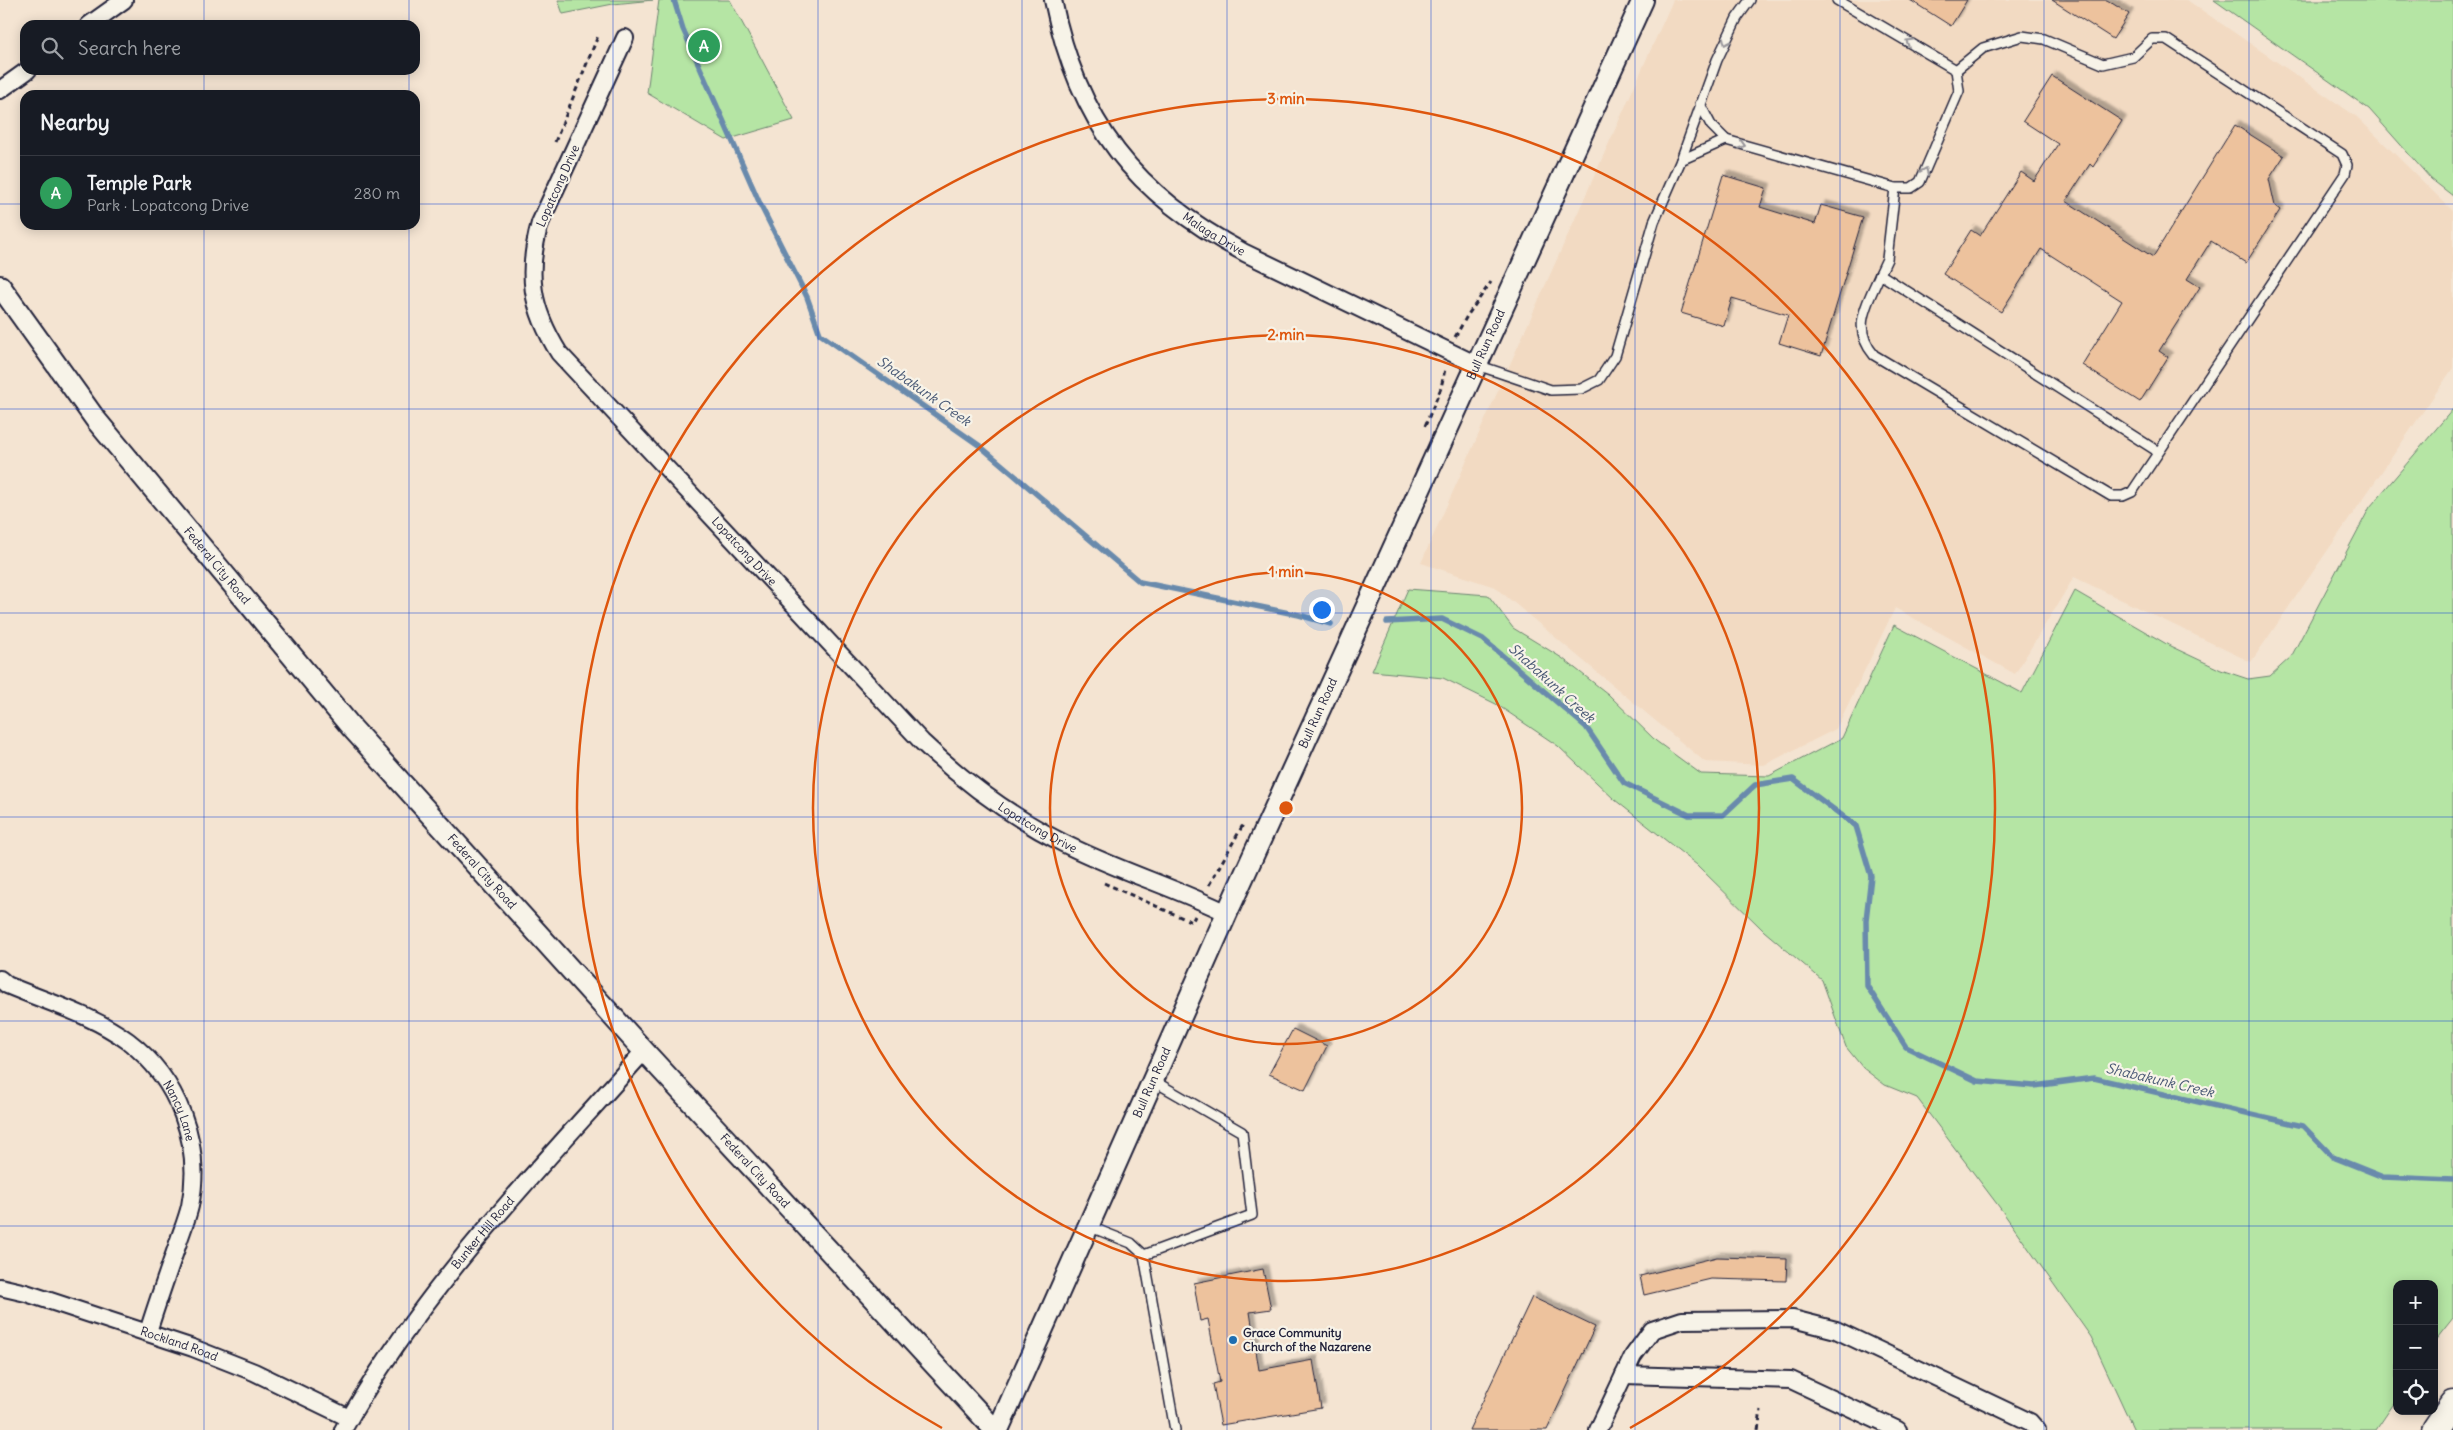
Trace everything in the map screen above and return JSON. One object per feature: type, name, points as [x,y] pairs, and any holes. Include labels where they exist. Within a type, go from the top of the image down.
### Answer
[{"type":"highway","points":[[2436,1430],[2453,1406]]},
{"type":"street","points":[[96,20],[124,0]]},
{"type":"street","name":"Malaga Drive","points":[[1053,0],[1060,35],[1073,73],[1093,115],[1126,162],[1171,208],[1209,234],[1245,254],[1477,365]]},
{"type":"street","name":"Bull Run Road","points":[[996,1430],[1152,1080],[1643,0]]},
{"type":"street","name":"Lopatcong Drive","points":[[625,38],[540,223],[533,248],[531,274],[535,304],[544,328],[558,352],[922,742],[951,770],[985,797],[1020,820],[1065,844],[1228,913]]},
{"type":"street","points":[[0,90],[21,75]]},
{"type":"street","name":"Federal City Road","points":[[0,286],[96,420],[352,728],[644,1051],[996,1430]]},
{"type":"street","name":"Nancy Lane","points":[[0,979],[7,985],[101,1025],[127,1041],[148,1059],[166,1081],[180,1105],[188,1129],[193,1154],[194,1179],[190,1207],[148,1332]]},
{"type":"street","name":"Bunker Hill Road","points":[[346,1424],[422,1308],[466,1251],[644,1051]]},
{"type":"street","name":"Rockland Road","points":[[0,1287],[148,1332],[254,1372],[346,1424]]},
{"type":"street","points":[[1598,1430],[1633,1356],[1652,1330],[1682,1320],[1793,1319],[1836,1330],[2030,1422],[2037,1430]]},
{"type":"street","points":[[1624,1375],[1791,1380],[1898,1430]]},
{"type":"lane","points":[[1477,365],[1551,390],[1581,389],[1599,380],[1615,356],[1654,222],[1681,160],[1700,104],[1737,18],[1750,0]]},
{"type":"lane","points":[[1837,0],[1956,70]]},
{"type":"lane","points":[[1895,188],[1887,259],[1862,318],[1860,330],[1866,346],[1874,355],[2111,496],[2123,496],[2132,492],[2157,451],[2345,174],[2347,165],[2342,154],[2166,39],[2152,39],[2133,58],[2126,61],[2103,64],[2044,39],[2022,36],[1983,48],[1956,70]]},
{"type":"lane","points":[[1700,104],[1711,126],[1726,140],[1895,188],[1911,188],[1920,182],[1959,91],[1956,70]]},
{"type":"lane","points":[[1681,160],[1726,140]]},
{"type":"lane","points":[[1880,274],[2157,451]]},
{"type":"lane","points":[[1144,1256],[1252,1215],[1242,1132],[1152,1080]]},
{"type":"lane","points":[[1088,1226],[1131,1243],[1144,1256],[1175,1430]]},
{"type":"path","points":[[555,144],[598,36]]},
{"type":"path","points":[[1422,433],[1441,388],[1448,350],[1467,316],[1494,278]]},
{"type":"path","points":[[1101,882],[1192,922],[1216,869],[1247,819]]},
{"type":"path","points":[[1758,1430],[1761,1410]]},
{"type":"shaded area","points":[[1673,0],[2187,0],[2357,117],[2453,211],[2453,368],[2251,662],[2074,577],[2015,674],[1895,608],[1836,729],[1764,765],[1705,762],[1495,587],[1421,563]]},
{"type":"green space","points":[[558,0],[653,0],[613,4],[563,14]]},
{"type":"green space","points":[[659,0],[730,0],[794,120],[726,140],[647,93]]},
{"type":"green space","points":[[2214,0],[2453,0],[2453,196],[2431,179],[2369,109]]},
{"type":"green space","points":[[2453,409],[2453,1318],[2438,1337],[2438,1280],[2393,1280],[2393,1405],[2376,1430],[2134,1430],[2091,1337],[2000,1208],[1917,1098],[1885,1085],[1863,1068],[1846,1047],[1822,980],[1764,931],[1697,865],[1615,800],[1558,746],[1496,704],[1443,678],[1372,671],[1408,589],[1488,595],[1513,628],[1562,658],[1608,694],[1656,741],[1701,774],[1769,776],[1842,738],[1894,625],[2022,693],[2075,591],[2170,646],[2221,670],[2248,679],[2270,676],[2291,657],[2370,507]]},
{"type":"building","points":[[1910,0],[1967,0],[1951,26]]},
{"type":"building","points":[[2052,0],[2107,0],[2129,14],[2113,39]]},
{"type":"building","points":[[2052,76],[2122,121],[2093,167],[2090,164],[2066,201],[2153,257],[2235,125],[2284,156],[2269,179],[2275,206],[2280,210],[2246,263],[2211,241],[2187,279],[2200,287],[2159,351],[2168,357],[2140,402],[2082,365],[2122,301],[2041,249],[2001,312],[1943,274],[1971,230],[1980,236],[2021,172],[2034,181],[2058,144],[2023,121]]},
{"type":"building","points":[[1723,175],[1766,188],[1760,207],[1815,224],[1821,205],[1863,217],[1821,356],[1779,343],[1788,315],[1732,298],[1724,326],[1681,313]]},
{"type":"building","points":[[1293,1029],[1327,1046],[1305,1090],[1269,1074]]},
{"type":"building","points":[[1717,1257],[1787,1259],[1786,1281],[1711,1279],[1644,1295],[1640,1276]]},
{"type":"building","name":"Grace Community Church of the Nazarene","points":[[1263,1269],[1271,1309],[1250,1312],[1259,1370],[1313,1360],[1321,1408],[1221,1425],[1213,1384],[1220,1382],[1208,1319],[1200,1321],[1194,1283]]},
{"type":"building","points":[[1532,1297],[1595,1327],[1547,1430],[1469,1430]]},
{"type":"waterway","name":"Shabakunk Creek","points":[[674,0],[683,29],[761,206],[807,297],[820,334],[980,446],[1140,582],[1299,615],[1331,624]]},
{"type":"waterway","name":"Shabakunk Creek","points":[[1387,622],[1442,619],[1483,639],[1586,727],[1624,783],[1689,815],[1723,815],[1755,785],[1793,779],[1856,826],[1871,876],[1866,920],[1867,986],[1906,1047],[1977,1081],[2034,1086],[2094,1078],[2303,1126],[2333,1157],[2383,1177],[2453,1180]]},
{"type":"place","name":"Temple Park","points":[[704,46]]},
{"type":"place","name":"Grace Community Church of the Nazarene","points":[[1233,1340]]}]
